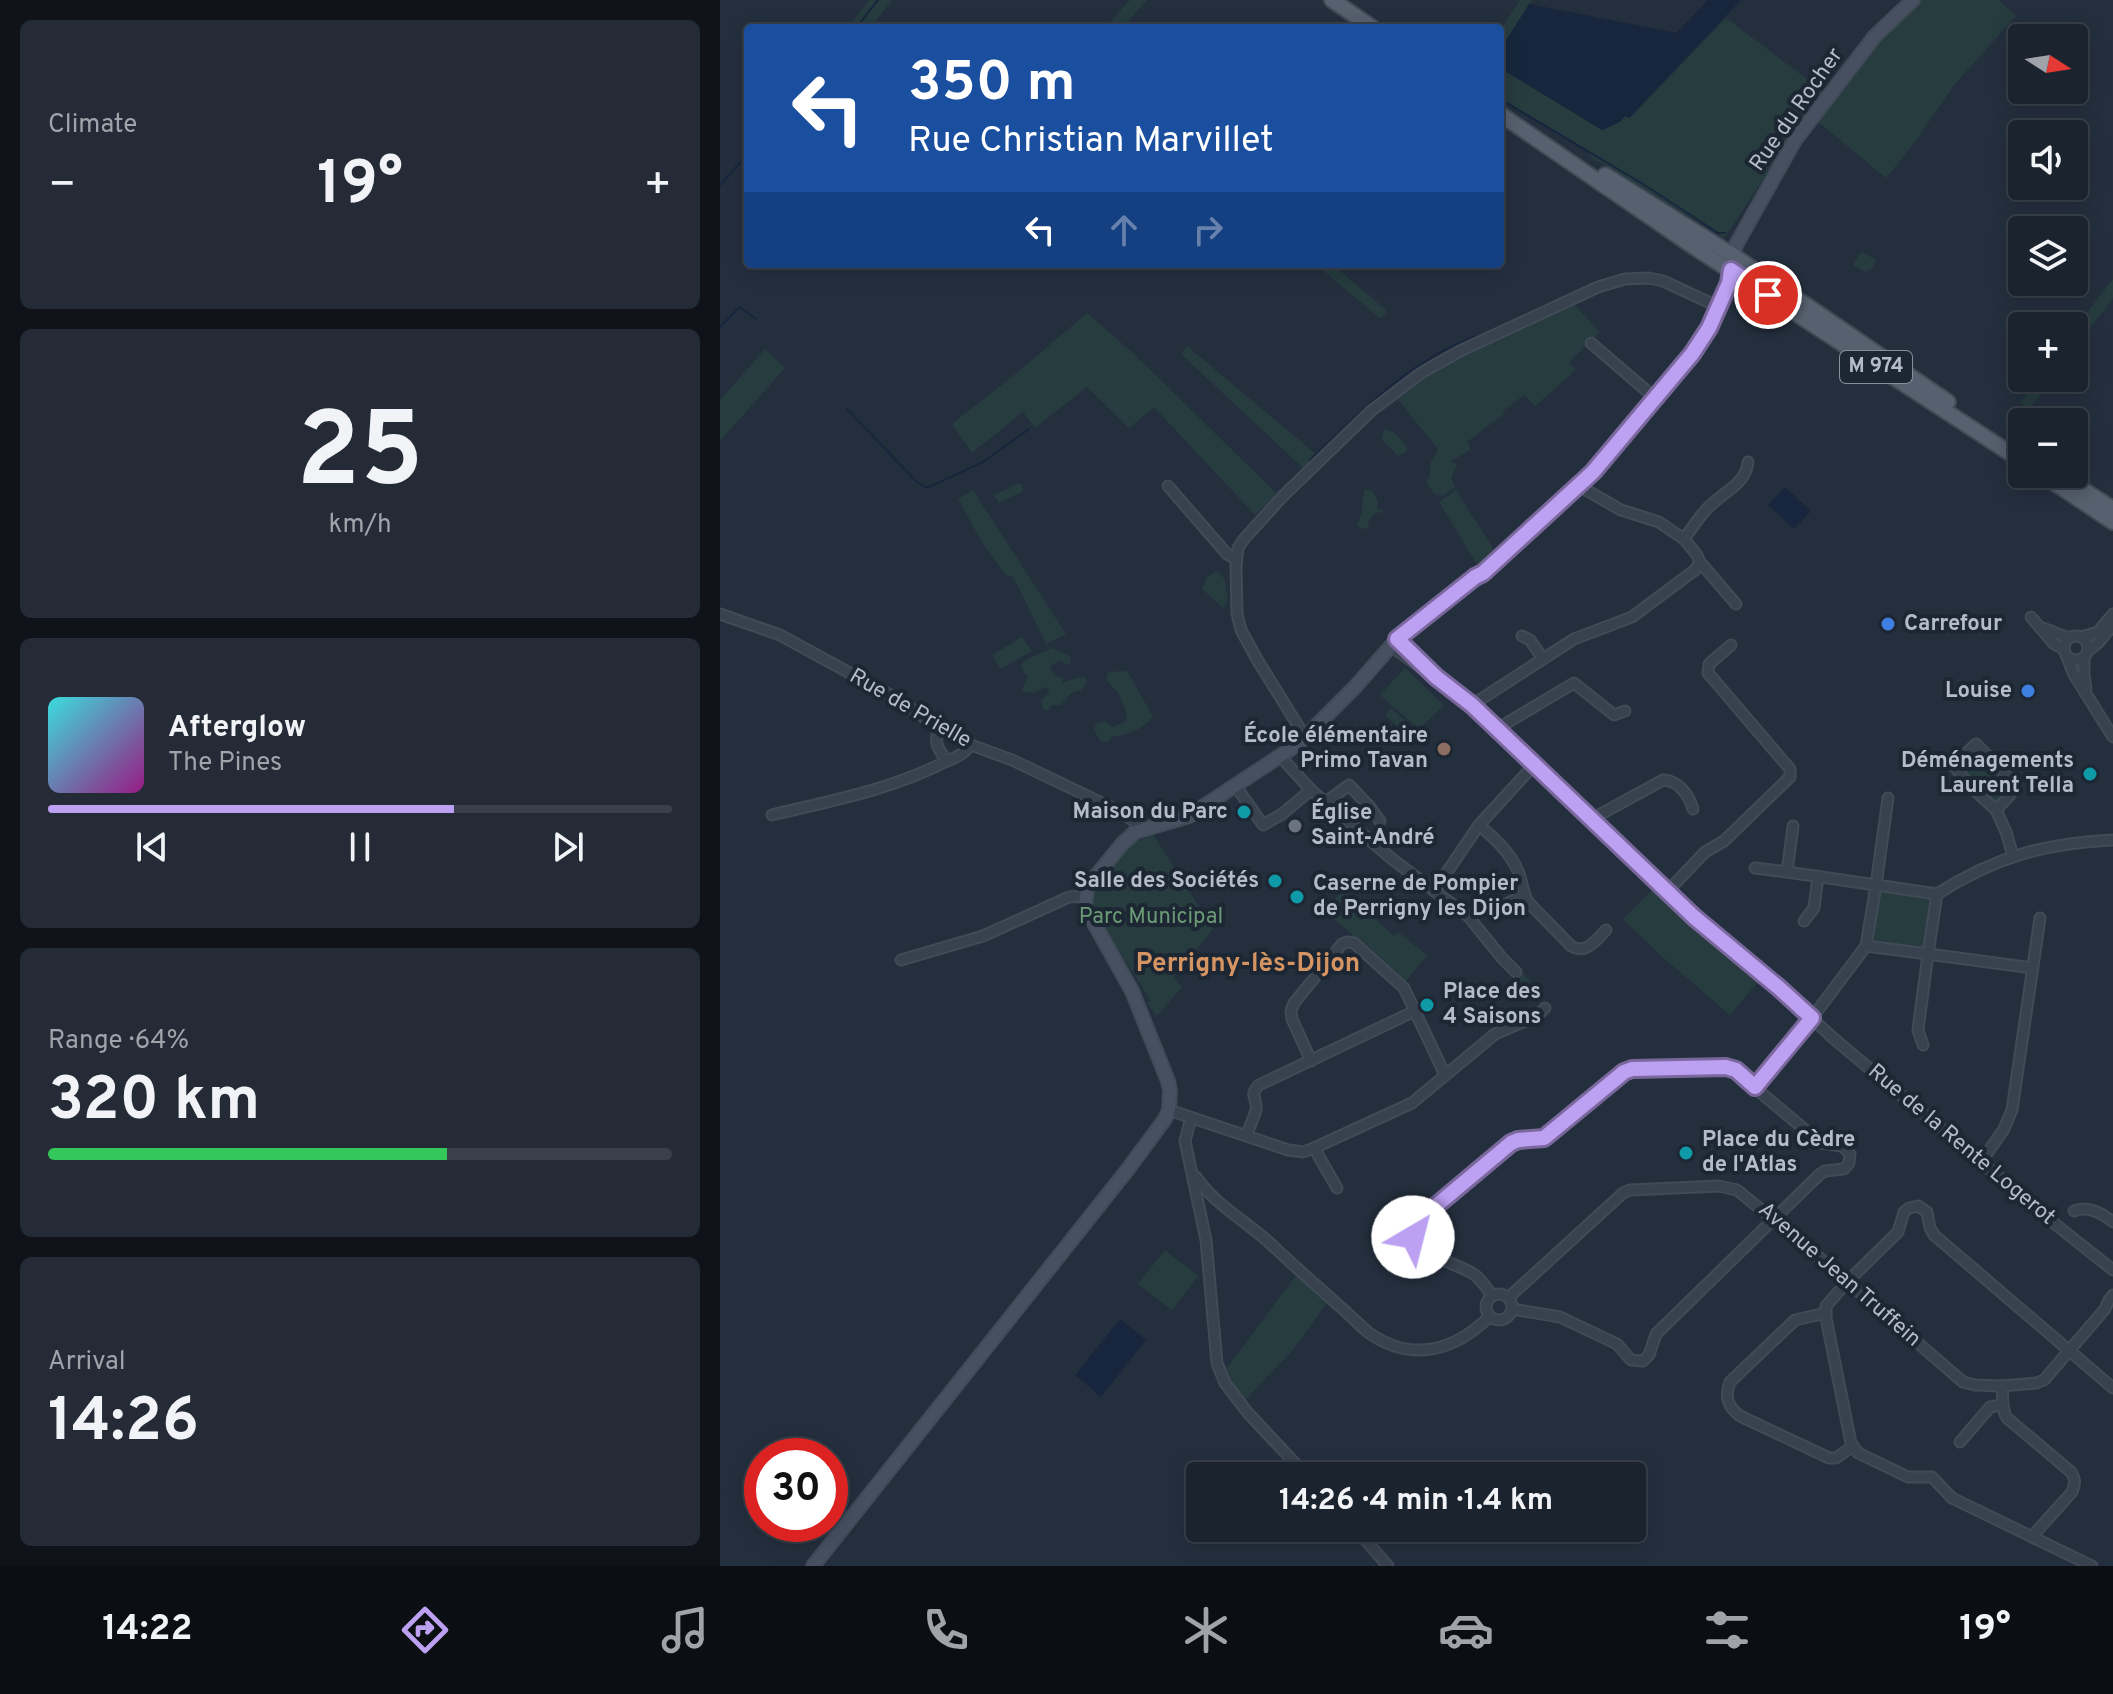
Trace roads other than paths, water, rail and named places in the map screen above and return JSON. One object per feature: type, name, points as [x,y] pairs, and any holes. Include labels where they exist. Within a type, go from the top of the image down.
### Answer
[{"type":"main road","points":[[1332,0],[1367,24]]},
{"type":"main road","name":"Rue du Rocher","points":[[1140,830],[1189,816],[1305,737],[1394,642],[1483,573],[1602,462],[1698,347],[1729,283],[1736,245],[1795,140],[1875,36],[1913,0]]},
{"type":"main road","name":"M 974","points":[[1504,117],[1627,188],[1889,375],[2008,452]]},
{"type":"main road","name":"M 974","points":[[1732,263],[2008,441]]},
{"type":"main road","points":[[2062,488],[2113,522]]},
{"type":"main road","points":[[2081,488],[2113,509]]},
{"type":"main road","points":[[813,1566],[1128,1169],[1169,1110],[1168,1081],[1136,1000],[1085,907],[1087,887],[1129,836],[1140,830]]},
{"type":"street","points":[[1305,737],[1238,622],[1238,548],[1290,490],[1371,411],[1421,373],[1454,354],[1598,287],[1625,279],[1649,278],[1663,281],[1719,307]]},
{"type":"street","points":[[1591,343],[1655,398]]},
{"type":"street","points":[[1684,539],[1710,505],[1734,488],[1747,472],[1748,462]]},
{"type":"street","points":[[1168,486],[1227,554],[1236,559]]},
{"type":"street","points":[[1579,486],[1621,510],[1659,522],[1684,539],[1736,604]]},
{"type":"street","points":[[1472,705],[1574,639],[1632,617],[1695,570],[1700,562]]},
{"type":"street","name":"Rue de Prielle","points":[[720,614],[780,635],[901,701],[940,729],[970,745],[1012,760],[1119,811],[1134,821],[1140,830]]},
{"type":"street","points":[[2040,626],[2054,634],[2081,637],[2098,632],[2113,614]]},
{"type":"street","points":[[2031,617],[2054,644],[2075,660],[2098,643],[2113,624]]},
{"type":"street","points":[[1522,636],[1530,640],[1543,659]]},
{"type":"street","points":[[2081,637],[2086,643],[2084,675],[2087,692]]},
{"type":"street","points":[[2069,638],[2064,645],[2073,673],[2113,737]]},
{"type":"street","name":"Rue de la Rente Logerot","points":[[1394,642],[1472,705],[1694,917],[1833,1038],[2113,1270]]},
{"type":"street","points":[[1667,892],[1705,852],[1724,841],[1790,777],[1790,769],[1708,673],[1709,664],[1731,645]]},
{"type":"street","points":[[1498,730],[1574,683],[1614,715]]},
{"type":"street","points":[[1614,715],[1625,711]]},
{"type":"street","points":[[1612,727],[1614,715]]},
{"type":"street","points":[[940,729],[936,744],[947,761]]},
{"type":"street","points":[[1996,810],[2016,785],[1976,744],[1953,765],[1996,810],[2013,856]]},
{"type":"street","points":[[772,815],[887,786],[947,761],[965,752],[970,745]]},
{"type":"street","points":[[1280,756],[1311,790],[1385,854],[1468,916],[1516,972]]},
{"type":"street","points":[[1434,891],[1479,825],[1534,765]]},
{"type":"street","points":[[1595,820],[1663,780],[1675,783],[1690,799],[1693,809]]},
{"type":"street","points":[[1235,785],[1263,825],[1311,790]]},
{"type":"street","points":[[1326,802],[1349,785],[1380,821]]},
{"type":"street","points":[[1755,1087],[1866,946],[1888,798]]},
{"type":"street","points":[[1479,825],[1512,860],[1520,875],[1524,895],[1565,941],[1576,949],[1589,946],[1606,930]]},
{"type":"street","points":[[1787,872],[1793,826]]},
{"type":"street","points":[[1755,868],[1937,894],[1972,872],[2013,856],[2064,844],[2113,840]]},
{"type":"street","points":[[1804,921],[1814,908],[1818,876]]},
{"type":"street","points":[[1923,1045],[1918,1030],[1937,894]]},
{"type":"street","points":[[1468,916],[1524,895]]},
{"type":"street","points":[[901,960],[983,936],[1069,897],[1085,896]]},
{"type":"street","points":[[1981,1162],[2004,1129],[2012,1110],[2040,918]]},
{"type":"street","points":[[1311,1061],[1291,1011],[1294,1003],[1344,942],[1354,943],[1401,984],[1445,1075]]},
{"type":"street","points":[[1866,946],[2033,968]]},
{"type":"street","points":[[1169,1110],[1295,1152],[1314,1148],[1412,1103],[1495,1034],[1537,1016],[1545,1008]]},
{"type":"street","points":[[1246,1136],[1256,1110],[1255,1088],[1415,1011]]},
{"type":"street","points":[[1492,1296],[1473,1274],[1414,1242],[1412,1231],[1418,1221],[1511,1143],[1544,1138],[1621,1074],[1632,1069],[1726,1067],[1736,1070],[1821,1143],[1842,1146],[1847,1150],[1850,1157],[1846,1167],[1842,1171],[1820,1174],[1656,1334],[1649,1355],[1643,1361],[1631,1360],[1617,1344],[1560,1317],[1512,1309]]},
{"type":"street","points":[[1191,1118],[1185,1141],[1206,1240],[1217,1363],[1225,1383],[1248,1413],[1294,1462]]},
{"type":"street","points":[[1314,1148],[1337,1188]]},
{"type":"street","points":[[1192,1172],[1221,1205],[1258,1232],[1361,1326],[1386,1343],[1415,1350],[1445,1347],[1469,1334],[1490,1316]]},
{"type":"street","name":"Avenue Jean Truffein","points":[[1508,1298],[1623,1193],[1630,1190],[1725,1187],[1745,1195],[1963,1382],[2001,1386]]},
{"type":"street","points":[[2092,1566],[1952,1498],[1932,1477],[1908,1477],[1858,1453],[1853,1446],[1826,1306],[1898,1232],[1904,1212],[1918,1206],[1927,1212],[1934,1235],[2113,1388]]},
{"type":"street","points":[[2074,1211],[2083,1208],[2091,1210],[2113,1222]]},
{"type":"street","points":[[1501,1294],[1508,1298],[1512,1309],[1510,1314],[1503,1319],[1490,1316],[1486,1306],[1492,1296],[1501,1294]]},
{"type":"street","points":[[2034,1538],[2072,1492],[2075,1478],[2007,1418],[2002,1405],[2004,1393],[2001,1386],[2044,1380],[2105,1309],[2113,1295]]},
{"type":"street","points":[[1826,1313],[1795,1320],[1730,1382],[1728,1402],[1740,1416],[1829,1458],[1836,1458],[1853,1446]]},
{"type":"street","points":[[1960,1442],[1990,1407],[2002,1405]]},
{"type":"street","points":[[1367,1542],[1388,1566]]},
{"type":"water","points":[[1708,0],[1741,0],[1629,118],[1625,116],[1620,122],[1602,130],[1504,70],[1504,44],[1529,4],[1676,33]]},
{"type":"water","points":[[1785,487],[1811,511],[1794,529],[1768,505]]},
{"type":"water","points":[[1120,1319],[1146,1340],[1101,1397],[1075,1375]]},
{"type":"waterway","points":[[859,24],[878,0]]},
{"type":"waterway","points":[[1346,0],[1382,24]]},
{"type":"waterway","points":[[1504,101],[1643,184],[1718,233],[1725,233]]},
{"type":"waterway","points":[[720,185],[744,158]]},
{"type":"waterway","points":[[720,327],[740,307],[756,319]]},
{"type":"waterway","points":[[1310,460],[1406,374],[1450,347],[1474,337]]},
{"type":"waterway","points":[[846,408],[916,481],[927,488],[983,462],[1029,429]]},
{"type":"place","name":"Carrefour","points":[[1888,624]]},
{"type":"place","name":"Louise","points":[[2028,691]]},
{"type":"place","name":"École élémentaire Primo Tavan","points":[[1444,749]]},
{"type":"place","name":"Déménagements Laurent Tella","points":[[2090,774]]},
{"type":"place","name":"Maison du Parc","points":[[1244,812]]},
{"type":"place","name":"Église Saint-André","points":[[1295,826]]},
{"type":"place","name":"Salle des Sociétés","points":[[1275,881]]},
{"type":"place","name":"Caserne de Pompier de Perrigny les Dijon","points":[[1297,897]]},
{"type":"place","name":"Place des 4 Saisons","points":[[1427,1005]]},
{"type":"place","name":"Place du Cèdre de l'Atlas","points":[[1686,1153]]},
{"type":"district","name":"Perrigny-lès-Dijon","points":[[1248,964]]},
{"type":"park label","name":"Parc Municipal","points":[[1151,917]]}]
